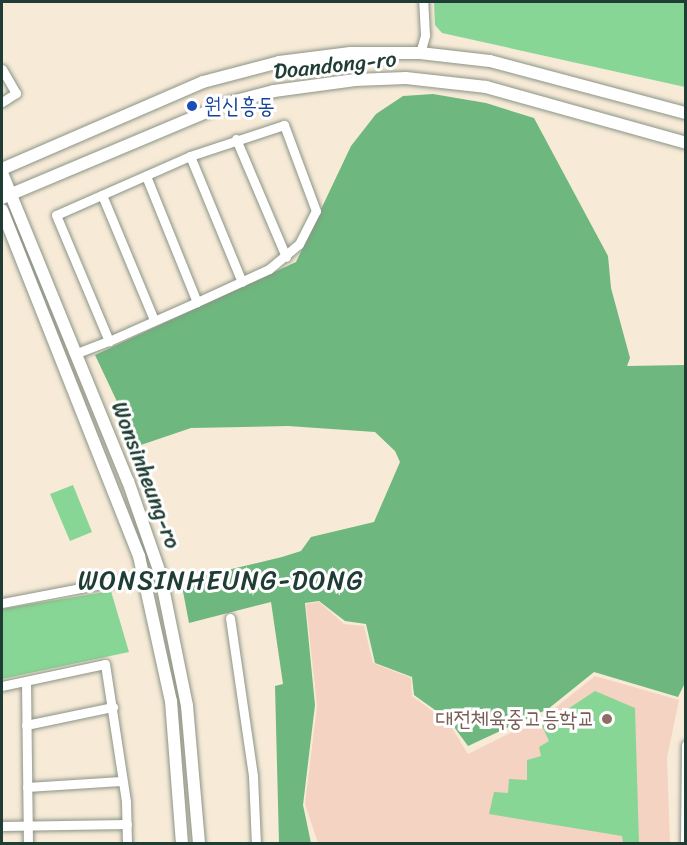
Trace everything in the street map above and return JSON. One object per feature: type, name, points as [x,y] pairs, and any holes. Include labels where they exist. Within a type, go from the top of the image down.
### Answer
[{"type":"main road","name":"Doandong-ro","points":[[2,171],[203,82],[279,62],[387,51],[420,52],[490,61],[686,113]]},
{"type":"main road","name":"Doandong-ro","points":[[6,196],[228,103],[274,91],[355,80],[406,78],[486,87],[686,143]]},
{"type":"main road","name":"Wonsinheung-ro","points":[[2,171],[6,196],[77,353],[160,573],[187,706],[199,843]]},
{"type":"main road","name":"Wonsinheung-ro","points":[[2,210],[124,510],[145,576],[171,701],[182,843]]},
{"type":"street","points":[[420,52],[425,35],[423,2]]},
{"type":"street","points":[[2,69],[16,93],[2,102]]},
{"type":"street","points":[[77,353],[109,341],[242,282],[285,257],[303,238],[316,211],[284,125],[190,156],[56,215],[109,341]]},
{"type":"street","points":[[236,139],[285,257]]},
{"type":"street","points":[[190,156],[242,282]]},
{"type":"street","points":[[146,176],[198,302]]},
{"type":"street","points":[[102,195],[154,320]]},
{"type":"street","points":[[2,603],[160,573]]},
{"type":"street","points":[[230,618],[253,776],[256,843]]},
{"type":"street","points":[[2,686],[105,664],[128,843]]},
{"type":"street","points":[[26,682],[28,843]]},
{"type":"street","points":[[26,725],[112,707]]},
{"type":"street","points":[[685,843],[686,745]]},
{"type":"street","points":[[27,787],[121,781]]},
{"type":"street","points":[[2,826],[127,824]]},
{"type":"shaded area","name":"대전체육중고등학교","points":[[319,602],[344,624],[364,626],[373,663],[411,678],[412,696],[449,723],[468,754],[546,715],[595,676],[679,700],[667,758],[670,843],[318,843],[305,804],[317,706],[306,604]]},
{"type":"green space","points":[[434,2],[685,2],[685,87],[442,33],[435,25]]},
{"type":"green space","points":[[433,94],[486,103],[534,118],[608,256],[611,288],[630,358],[627,366],[685,365],[686,681],[678,697],[594,672],[548,709],[468,746],[449,720],[414,695],[412,677],[375,663],[366,624],[345,621],[319,601],[305,603],[315,705],[303,805],[311,843],[279,843],[275,686],[283,684],[271,602],[189,623],[181,581],[282,557],[301,551],[311,537],[374,522],[400,462],[395,451],[375,432],[288,426],[191,428],[138,446],[95,355],[296,262],[351,146],[376,114],[403,96]]},
{"type":"green space","points":[[73,485],[92,532],[70,541],[50,494]]},
{"type":"green space","points":[[111,591],[129,652],[2,679],[2,609]]},
{"type":"green space","points":[[595,691],[635,708],[639,843],[623,843],[622,836],[489,814],[494,792],[508,793],[509,779],[527,780],[527,760],[541,756],[539,747],[549,741],[542,726]]},
{"type":"place","name":"원신흥동","points":[[192,106]]},
{"type":"place","name":"대전체육중고등학교","points":[[607,719]]},
{"type":"district","name":"WONSINHEUNG-DONG","points":[[221,581]]}]
